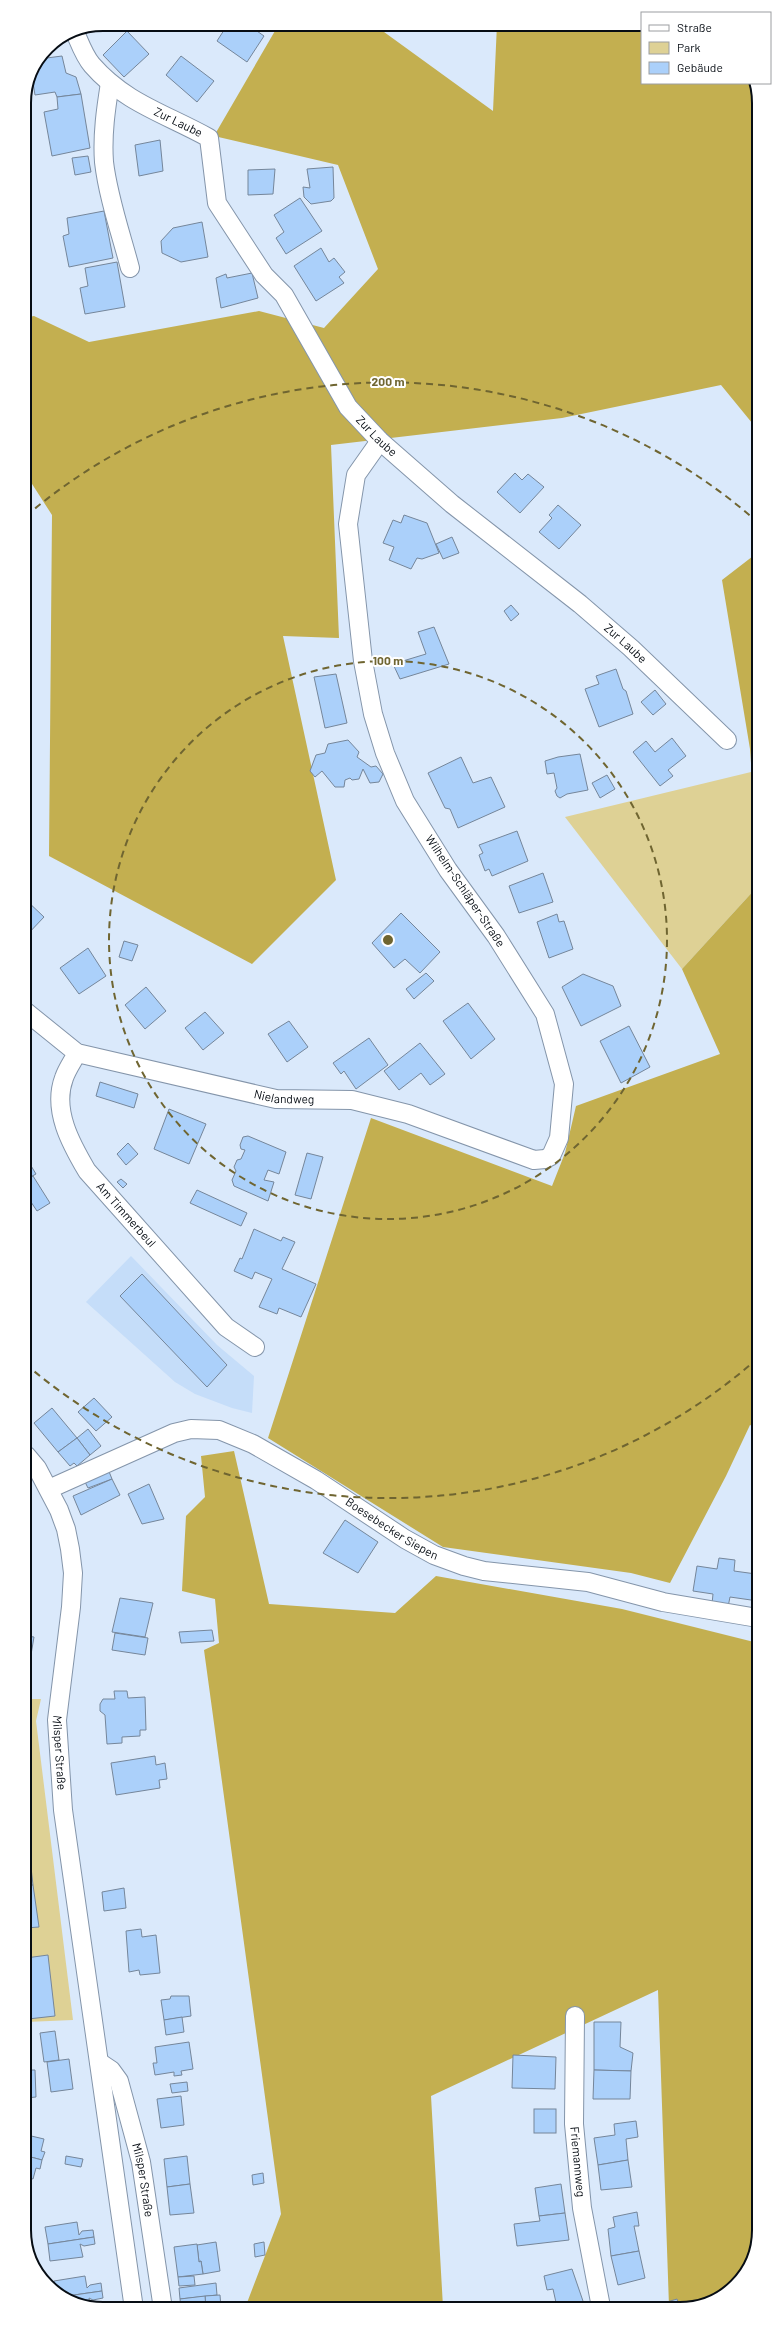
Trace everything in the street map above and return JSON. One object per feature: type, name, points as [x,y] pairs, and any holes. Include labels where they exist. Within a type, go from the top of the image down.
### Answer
[{"type":"street","name":"Zur Laube","points":[[77,36],[91,64],[120,92],[150,110],[184,124],[209,138],[218,203],[264,275],[284,295],[348,408],[380,441],[452,504],[580,604],[631,648],[727,740]]},
{"type":"street","points":[[110,82],[104,124],[104,162],[112,202],[130,268]]},
{"type":"street","name":"Wilhelm-Schläper-Straße","points":[[380,441],[356,475],[348,524],[363,661],[373,714],[385,753],[406,801],[448,870],[496,936],[544,1014],[564,1084],[559,1138],[551,1156]]},
{"type":"street","name":"Nielandweg","points":[[31,1016],[77,1053],[276,1100],[352,1100],[408,1114],[534,1160],[545,1160],[551,1156]]},
{"type":"street","name":"Am Timmerbeul","points":[[77,1053],[64,1078],[60,1095],[65,1125],[72,1144],[87,1171],[226,1327],[256,1347]]},
{"type":"street","name":"Boesebecker Siepen","points":[[49,1489],[174,1433],[191,1429],[218,1430],[253,1444],[316,1480],[405,1539],[434,1555],[464,1566],[484,1571],[588,1582],[663,1602],[752,1617]]},
{"type":"street","name":"Milsper Straße","points":[[31,1462],[49,1489],[66,1529],[73,1573],[71,1607],[57,1720],[67,1838],[133,2302]]},
{"type":"street","name":"Friemannweg","points":[[575,2016],[574,2124],[582,2208],[600,2302]]},
{"type":"street","name":"Milsper Straße","points":[[99,2062],[111,2070],[119,2081],[141,2162],[162,2302]]},
{"type":"shaded area","points":[[275,31],[383,31],[493,111],[497,31],[641,31],[641,84],[750,84],[752,103],[752,423],[721,385],[562,418],[331,445],[339,638],[283,636],[336,880],[252,964],[49,856],[52,515],[31,482],[31,317],[34,316],[89,342],[259,311],[324,328],[378,269],[338,165],[214,136]]},
{"type":"shaded area","points":[[752,557],[752,778],[750,749],[722,580]]},
{"type":"shaded area","points":[[752,892],[752,1426],[750,1425],[726,1476],[670,1583],[631,1573],[443,1547],[268,1438],[371,1118],[552,1186],[565,1153],[576,1106],[720,1054],[682,969]]},
{"type":"shaded area","points":[[131,1256],[217,1345],[254,1376],[252,1413],[232,1408],[195,1394],[175,1382],[86,1302]]},
{"type":"shaded area","points":[[234,1451],[269,1604],[395,1613],[436,1576],[622,1609],[752,1642],[752,2230],[750,2249],[745,2262],[731,2281],[720,2290],[699,2300],[669,2302],[658,1990],[431,2096],[443,2302],[247,2302],[281,2214],[204,1650],[219,1643],[215,1599],[182,1591],[186,1516],[205,1497],[201,1456]]},
{"type":"green space","points":[[751,772],[752,892],[682,969],[565,817]]},
{"type":"green space","points":[[31,1699],[41,1699],[36,1721],[73,2020],[31,2022]]},
{"type":"building","points":[[127,31],[149,54],[124,77],[103,55]]},
{"type":"building","points":[[223,31],[257,31],[264,36],[247,62],[217,41]]},
{"type":"building","points":[[62,56],[66,73],[76,77],[81,94],[57,97],[55,92],[35,95],[33,84],[47,58]]},
{"type":"building","points":[[181,56],[214,81],[197,102],[166,75]]},
{"type":"building","points":[[81,94],[90,148],[52,156],[44,112],[58,109],[57,97]]},
{"type":"building","points":[[160,140],[163,171],[139,176],[135,145]]},
{"type":"building","points":[[88,156],[91,172],[75,175],[72,158]]},
{"type":"building","points":[[333,167],[334,198],[331,201],[311,204],[304,197],[303,187],[310,188],[307,169]]},
{"type":"building","points":[[275,169],[273,194],[248,195],[248,170]]},
{"type":"building","points":[[300,198],[322,231],[286,254],[276,238],[284,232],[274,215]]},
{"type":"building","points":[[104,211],[113,258],[69,267],[63,236],[69,234],[67,218]]},
{"type":"building","points":[[202,222],[208,257],[181,262],[162,253],[161,241],[173,228]]},
{"type":"building","points":[[321,248],[329,262],[334,258],[345,272],[339,277],[344,283],[316,301],[294,266]]},
{"type":"building","points":[[117,262],[125,307],[85,314],[80,288],[88,286],[85,268]]},
{"type":"building","points":[[252,273],[258,298],[221,308],[216,278],[226,274],[227,278]]},
{"type":"building","points":[[515,473],[522,480],[528,474],[544,487],[520,513],[497,492]]},
{"type":"building","points":[[558,505],[581,525],[559,549],[539,532],[552,518],[549,515]]},
{"type":"building","points":[[404,515],[427,523],[439,553],[422,559],[417,558],[411,569],[389,560],[394,547],[383,543],[393,520],[401,523]]},
{"type":"building","points":[[452,537],[459,553],[443,559],[436,544]]},
{"type":"building","points":[[511,605],[519,614],[511,621],[504,611]]},
{"type":"building","points":[[434,627],[449,664],[400,679],[393,664],[426,654],[418,632]]},
{"type":"building","points":[[616,669],[623,689],[626,691],[633,714],[599,727],[585,689],[599,684],[596,676]]},
{"type":"building","points":[[336,674],[347,723],[325,728],[314,677]]},
{"type":"building","points":[[655,690],[666,704],[653,715],[641,702]]},
{"type":"building","points":[[672,738],[686,756],[668,770],[673,776],[660,786],[633,752],[646,741],[655,752]]},
{"type":"building","points":[[348,740],[359,752],[357,757],[371,767],[376,766],[383,774],[379,782],[370,783],[363,769],[359,779],[352,780],[350,778],[345,780],[344,787],[335,787],[322,771],[315,777],[310,771],[316,755],[325,753],[328,744]]},
{"type":"building","points":[[580,754],[588,790],[567,794],[560,798],[557,796],[555,791],[557,788],[554,773],[547,774],[545,761],[558,757]]},
{"type":"building","points":[[461,757],[473,783],[491,777],[505,807],[458,828],[450,809],[445,808],[428,773]]},
{"type":"building","points":[[607,775],[615,789],[600,798],[592,783]]},
{"type":"building","points":[[517,831],[528,861],[492,876],[489,869],[485,871],[479,855],[483,853],[479,845]]},
{"type":"building","points":[[543,873],[553,902],[519,913],[509,886]]},
{"type":"building","points":[[31,905],[44,917],[31,931]]},
{"type":"building","points":[[401,913],[440,952],[420,973],[405,959],[394,968],[372,943]]},
{"type":"building","points":[[557,914],[559,922],[564,921],[573,949],[549,958],[537,922]]},
{"type":"building","points":[[124,941],[138,945],[132,961],[119,957]]},
{"type":"building","points":[[88,948],[106,976],[79,994],[60,968]]},
{"type":"building","points":[[426,973],[434,981],[414,999],[406,989]]},
{"type":"building","points":[[583,974],[613,986],[621,1006],[581,1026],[562,987]]},
{"type":"building","points":[[146,987],[166,1011],[145,1029],[125,1005]]},
{"type":"building","points":[[468,1003],[495,1039],[471,1059],[443,1021]]},
{"type":"building","points":[[205,1012],[224,1033],[203,1050],[185,1028]]},
{"type":"building","points":[[289,1021],[308,1047],[287,1062],[268,1034]]},
{"type":"building","points":[[629,1026],[650,1067],[621,1083],[600,1041]]},
{"type":"building","points":[[369,1038],[388,1065],[356,1089],[344,1071],[341,1074],[333,1063]]},
{"type":"building","points":[[420,1043],[445,1074],[430,1085],[421,1073],[399,1090],[384,1071]]},
{"type":"building","points":[[100,1082],[138,1094],[134,1108],[96,1096]]},
{"type":"building","points":[[169,1109],[206,1124],[189,1164],[154,1149]]},
{"type":"building","points":[[248,1136],[286,1152],[279,1174],[268,1170],[264,1180],[274,1182],[268,1201],[234,1186],[232,1180],[236,1171],[234,1167],[237,1160],[241,1159],[245,1150],[241,1149],[240,1145],[243,1137]]},
{"type":"building","points":[[128,1143],[138,1154],[126,1165],[117,1154]]},
{"type":"building","points":[[307,1153],[323,1157],[311,1199],[295,1195]]},
{"type":"building","points":[[31,1166],[36,1174],[31,1177]]},
{"type":"building","points":[[33,1176],[50,1203],[37,1211],[31,1202],[31,1177]]},
{"type":"building","points":[[121,1179],[127,1184],[123,1188],[117,1182]]},
{"type":"building","points":[[197,1190],[247,1213],[241,1226],[190,1203]]},
{"type":"building","points":[[254,1229],[281,1241],[283,1237],[295,1242],[282,1269],[316,1284],[301,1317],[279,1308],[277,1314],[259,1307],[272,1279],[255,1272],[252,1279],[234,1271],[240,1258],[242,1259]]},
{"type":"building","points":[[142,1274],[227,1365],[207,1387],[120,1296]]},
{"type":"building","points":[[94,1398],[112,1417],[96,1431],[78,1412]]},
{"type":"building","points":[[52,1408],[77,1438],[58,1452],[34,1423]]},
{"type":"building","points":[[88,1429],[101,1446],[90,1455],[77,1438]]},
{"type":"building","points":[[77,1438],[90,1455],[77,1466],[74,1463],[70,1466],[58,1452]]},
{"type":"building","points":[[108,1469],[112,1479],[88,1488],[84,1480]]},
{"type":"building","points":[[112,1479],[120,1495],[81,1515],[73,1496]]},
{"type":"building","points":[[149,1484],[164,1519],[142,1524],[128,1494]]},
{"type":"building","points":[[345,1520],[378,1542],[358,1573],[323,1553]]},
{"type":"building","points":[[719,1558],[735,1560],[734,1571],[752,1573],[752,1600],[730,1597],[728,1607],[712,1604],[713,1594],[693,1591],[697,1566],[717,1569]]},
{"type":"building","points":[[120,1598],[153,1603],[145,1637],[112,1632]]},
{"type":"building","points":[[212,1630],[214,1641],[181,1643],[179,1632]]},
{"type":"building","points":[[115,1633],[148,1638],[145,1655],[112,1650]]},
{"type":"building","points":[[31,1637],[34,1637],[31,1655]]},
{"type":"building","points":[[114,1691],[127,1691],[128,1698],[145,1697],[146,1730],[140,1730],[140,1736],[122,1737],[122,1743],[107,1744],[105,1715],[100,1711],[100,1704],[103,1699],[115,1699]]},
{"type":"building","points":[[155,1756],[156,1765],[165,1763],[167,1779],[159,1780],[160,1788],[116,1795],[111,1763]]},
{"type":"building","points":[[31,1867],[33,1885],[31,1885]]},
{"type":"building","points":[[31,1885],[33,1885],[39,1927],[31,1928]]},
{"type":"building","points":[[124,1888],[126,1908],[104,1911],[102,1892]]},
{"type":"building","points":[[141,1929],[142,1937],[156,1935],[160,1973],[140,1975],[139,1970],[129,1972],[126,1931]]},
{"type":"building","points":[[48,1955],[55,2016],[31,2019],[31,1957]]},
{"type":"building","points":[[171,1996],[189,1996],[191,2016],[164,2020],[161,2000],[170,1999]]},
{"type":"building","points":[[182,2017],[184,2032],[166,2035],[164,2020]]},
{"type":"building","points":[[594,2022],[621,2022],[620,2047],[633,2053],[631,2071],[594,2070]]},
{"type":"building","points":[[55,2031],[59,2060],[44,2062],[40,2033]]},
{"type":"building","points":[[189,2042],[193,2069],[181,2071],[182,2075],[174,2076],[174,2072],[155,2075],[153,2063],[157,2063],[155,2047]]},
{"type":"building","points":[[513,2055],[556,2057],[555,2089],[512,2088]]},
{"type":"building","points":[[69,2059],[73,2089],[51,2092],[47,2062]]},
{"type":"building","points":[[31,2070],[35,2070],[36,2097],[31,2098]]},
{"type":"building","points":[[594,2070],[631,2071],[630,2099],[593,2099]]},
{"type":"building","points":[[187,2082],[188,2091],[172,2093],[170,2084]]},
{"type":"building","points":[[181,2096],[184,2125],[161,2128],[157,2099]]},
{"type":"building","points":[[534,2109],[556,2109],[556,2133],[534,2133]]},
{"type":"building","points":[[636,2121],[638,2137],[626,2139],[628,2160],[598,2165],[594,2138],[615,2135],[614,2124]]},
{"type":"building","points":[[31,2136],[44,2139],[41,2151],[45,2152],[42,2160],[31,2157]]},
{"type":"building","points":[[66,2156],[83,2159],[81,2167],[65,2164]]},
{"type":"building","points":[[187,2156],[190,2184],[167,2187],[164,2159]]},
{"type":"building","points":[[31,2157],[42,2160],[40,2169],[36,2168],[33,2179],[31,2178]]},
{"type":"building","points":[[628,2160],[632,2187],[601,2190],[598,2165]]},
{"type":"building","points":[[263,2173],[264,2183],[253,2185],[252,2175]]},
{"type":"building","points":[[190,2184],[194,2213],[170,2215],[167,2187]]},
{"type":"building","points":[[561,2184],[565,2213],[539,2216],[535,2188]]},
{"type":"building","points":[[637,2212],[639,2226],[634,2226],[639,2251],[611,2256],[608,2229],[615,2227],[613,2217]]},
{"type":"building","points":[[565,2213],[569,2240],[517,2246],[514,2224],[540,2221],[539,2216]]},
{"type":"building","points":[[77,2222],[79,2235],[82,2231],[93,2230],[94,2237],[48,2244],[45,2227]]},
{"type":"building","points":[[94,2237],[95,2244],[84,2246],[80,2244],[83,2257],[50,2261],[48,2244]]},
{"type":"building","points":[[216,2242],[220,2271],[203,2274],[201,2261],[199,2262],[197,2245]]},
{"type":"building","points":[[264,2242],[265,2255],[255,2257],[254,2244]]},
{"type":"building","points":[[197,2244],[199,2262],[201,2261],[203,2274],[178,2277],[174,2247]]},
{"type":"building","points":[[639,2251],[645,2278],[618,2285],[611,2256]]},
{"type":"building","points":[[572,2269],[583,2302],[556,2302],[553,2289],[547,2290],[544,2276]]},
{"type":"building","points":[[85,2276],[87,2288],[90,2285],[101,2283],[102,2291],[73,2295],[59,2287],[54,2281]]},
{"type":"building","points":[[194,2276],[195,2285],[179,2286],[178,2277]]},
{"type":"building","points":[[216,2283],[217,2295],[180,2299],[179,2288]]},
{"type":"building","points":[[102,2291],[103,2298],[93,2300],[89,2298],[89,2301],[73,2295]]},
{"type":"building","points":[[220,2295],[221,2302],[206,2302],[205,2296]]},
{"type":"building","points":[[205,2296],[206,2302],[180,2302],[180,2299]]},
{"type":"building","points":[[677,2299],[678,2302],[667,2302]]}]
